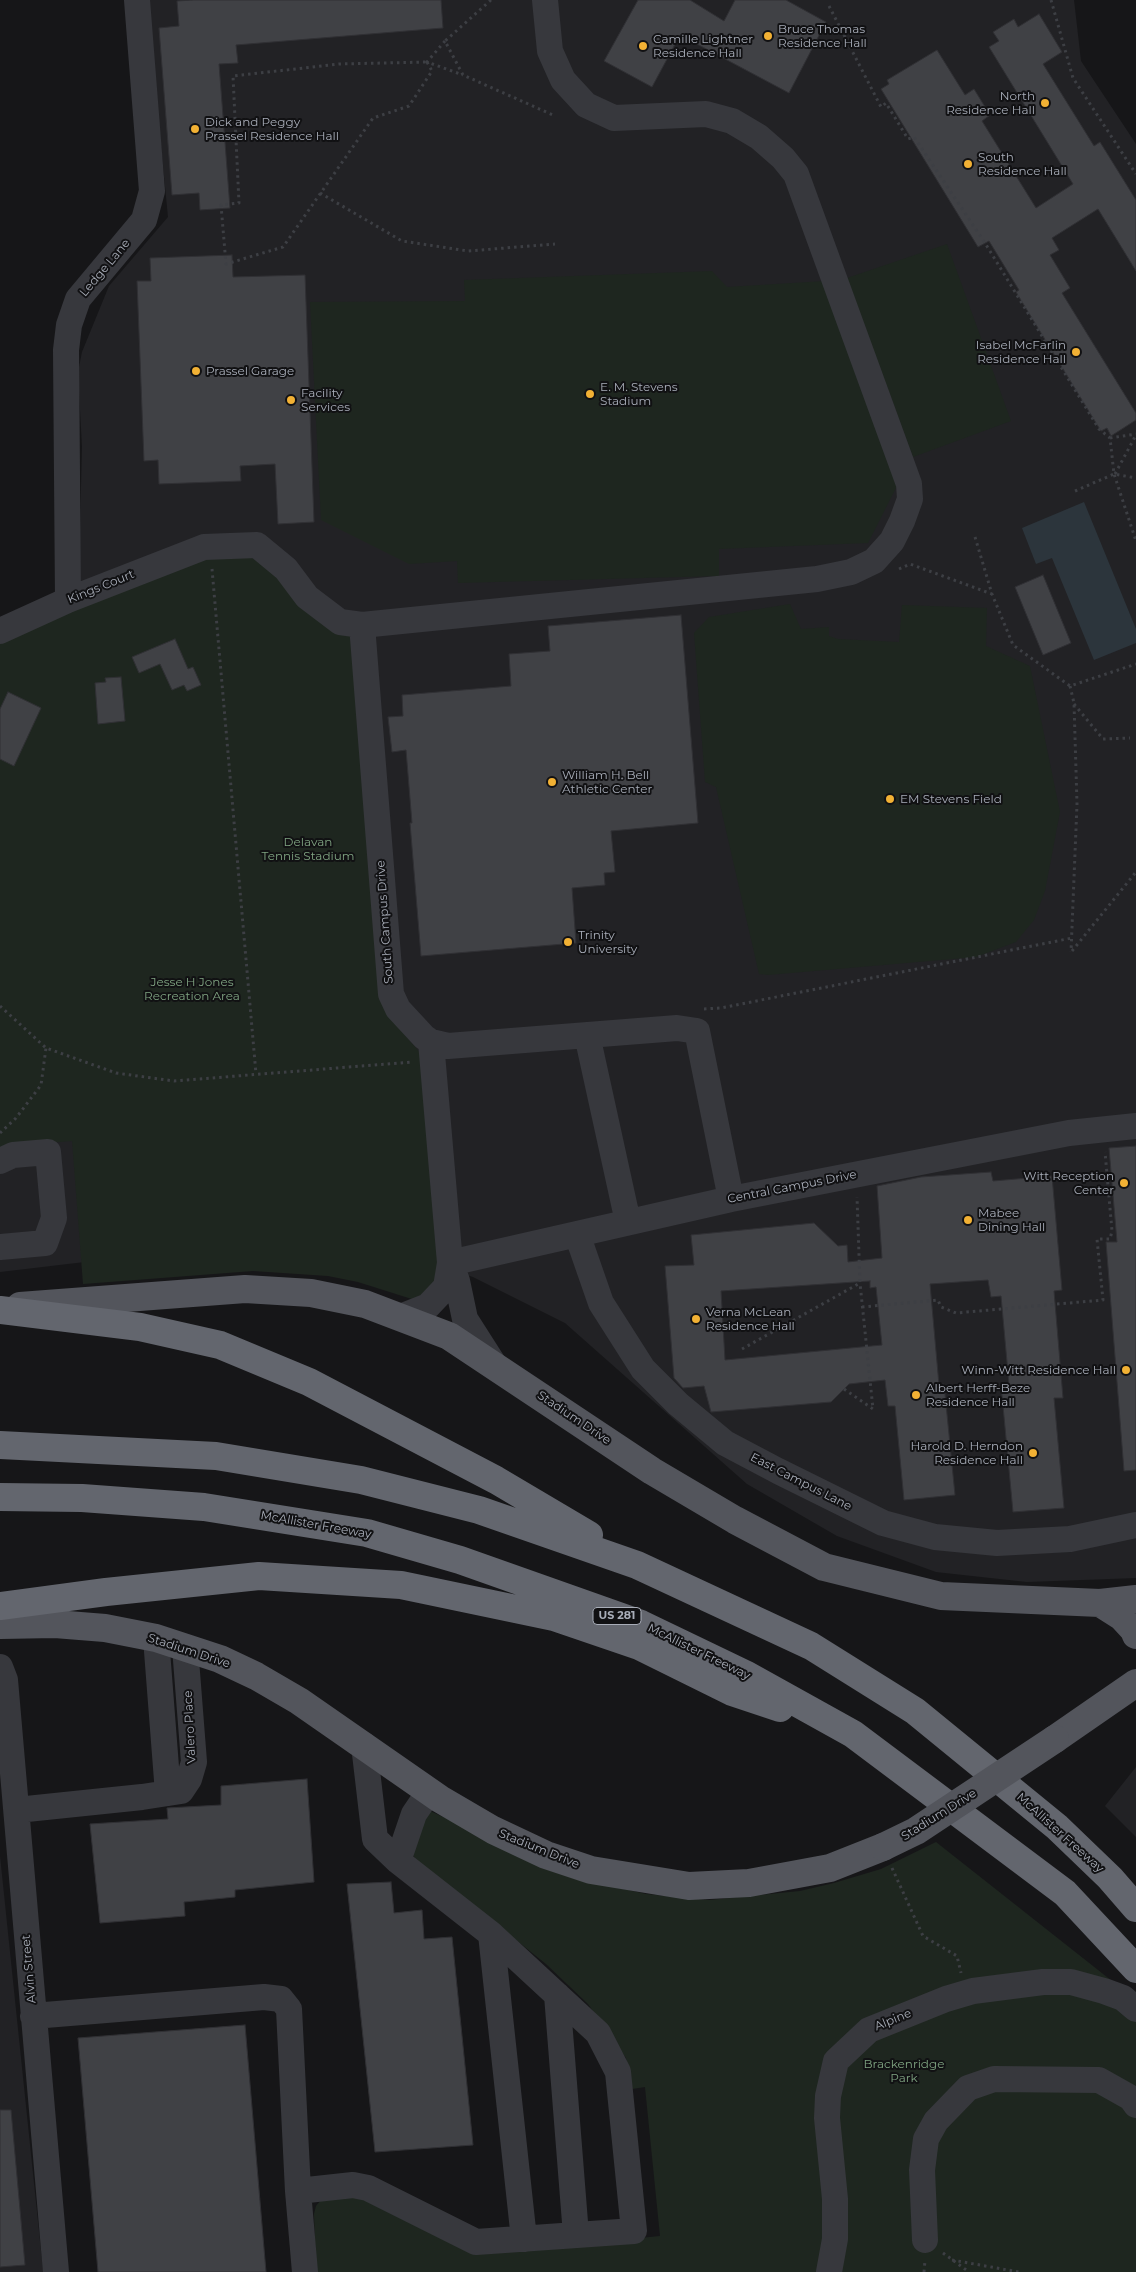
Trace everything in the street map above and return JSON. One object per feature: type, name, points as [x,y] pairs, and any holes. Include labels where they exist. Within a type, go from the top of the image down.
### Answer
[{"type":"highway","points":[[0,1309],[140,1327],[220,1345],[309,1382],[488,1475],[638,1565]]},
{"type":"highway","name":"McAllister Freeway","points":[[0,1445],[216,1456],[361,1480],[479,1510],[638,1565],[811,1646],[915,1711],[1057,1827],[1110,1878],[1136,1908]]},
{"type":"highway","name":"McAllister Freeway","points":[[0,1497],[82,1498],[204,1507],[367,1533],[460,1560],[641,1624],[745,1674],[853,1734],[1065,1893],[1136,1969]]},
{"type":"highway","points":[[0,1606],[106,1592],[259,1576],[401,1585],[554,1617],[639,1646],[732,1692],[853,1734]]},
{"type":"main road","name":"Stadium Drive","points":[[0,1309],[245,1289],[311,1293],[365,1304],[450,1336],[652,1471],[735,1520],[824,1567],[941,1596],[1100,1603],[1136,1599]]},
{"type":"main road","points":[[1100,1603],[1122,1617],[1134,1630],[1136,1636]]},
{"type":"main road","name":"Stadium Drive","points":[[0,1625],[55,1624],[105,1628],[156,1638],[220,1659],[256,1676],[299,1701],[429,1792],[493,1830],[546,1855],[591,1870],[689,1886],[749,1883],[890,1856],[916,1832],[1130,1687]]},
{"type":"main road","points":[[1130,1687],[1136,1668]]},
{"type":"street","name":"Ledge Lane","points":[[68,600],[66,350],[69,325],[78,299],[144,220],[152,191],[137,0]]},
{"type":"street","name":"Kings Court","points":[[0,631],[68,600],[208,557],[257,545],[286,568],[307,597],[340,622],[362,625],[817,579],[851,572],[874,561],[892,541],[910,499],[909,484],[796,174],[783,158],[759,137],[732,122],[706,114],[614,118],[586,105],[563,80],[550,51],[545,0]]},
{"type":"street","name":"South Campus Drive","points":[[362,625],[391,994],[424,1052]]},
{"type":"street","points":[[496,1366],[465,1319],[457,1281],[450,1263],[424,1052],[448,1046],[677,1028],[696,1032],[731,1199]]},
{"type":"street","points":[[587,1035],[628,1222]]},
{"type":"street","name":"Central Campus Drive","points":[[450,1263],[731,1199],[1069,1133],[1136,1126]]},
{"type":"street","points":[[0,1161],[13,1155],[48,1152],[54,1218],[45,1243],[0,1247]]},
{"type":"street","name":"East Campus Lane","points":[[577,1234],[601,1302],[643,1369],[678,1404],[725,1443],[778,1472],[883,1523],[935,1537],[997,1543],[1070,1539],[1136,1525]]},
{"type":"street","points":[[400,1317],[428,1306],[446,1287],[450,1263]]},
{"type":"street","points":[[156,1638],[168,1793]]},
{"type":"street","name":"Valero Place","points":[[11,1801],[181,1791],[189,1779],[194,1762],[185,1647]]},
{"type":"street","name":"Alvin Street","points":[[2,1675],[11,1801],[56,2272]]},
{"type":"street","points":[[298,2191],[353,2185],[368,2188],[476,2242],[634,2231],[618,2072],[598,2033],[491,1934],[398,1861],[375,1839],[364,1745]]},
{"type":"street","points":[[398,1861],[414,1814],[429,1792]]},
{"type":"street","points":[[491,1934],[524,2239]]},
{"type":"street","name":"Alpine","points":[[829,2272],[835,2239],[835,2199],[827,2118],[828,2096],[836,2062],[869,2030],[965,1993],[1053,1982],[1071,1982],[1104,1991],[1123,1998],[1136,2009]]},
{"type":"street","points":[[557,1995],[576,2235]]},
{"type":"street","points":[[33,2016],[264,1997],[281,1999],[290,2009],[298,2191],[305,2272]]},
{"type":"street","points":[[925,2240],[922,2170],[926,2140],[936,2121],[968,2088],[994,2079],[1099,2080],[1131,2098],[1136,2105]]},
{"type":"path","points":[[427,62],[445,41],[490,0]]},
{"type":"path","points":[[1051,0],[1073,78],[1136,174]]},
{"type":"path","points":[[829,6],[880,106],[886,104],[908,139],[914,137],[985,243],[1099,429],[1110,438],[1114,474],[1136,541]]},
{"type":"path","points":[[445,41],[464,75]]},
{"type":"path","points":[[427,62],[432,71],[409,106],[373,118],[283,247],[226,264],[221,205],[239,203],[233,76],[339,64],[427,62],[464,75],[553,115]]},
{"type":"path","points":[[320,193],[402,241],[468,251],[555,244]]},
{"type":"path","points":[[1110,438],[1136,435]]},
{"type":"path","points":[[1114,474],[1136,435]]},
{"type":"path","points":[[1075,491],[1114,474],[1136,478]]},
{"type":"path","points":[[975,537],[992,594],[1013,645],[1070,686],[1074,703],[1077,804],[1071,952],[1136,872]]},
{"type":"path","points":[[208,557],[256,1074]]},
{"type":"path","points":[[895,570],[910,564],[992,594]]},
{"type":"path","points":[[1070,686],[1136,664]]},
{"type":"path","points":[[1074,703],[1103,739],[1130,738]]},
{"type":"path","points":[[701,1010],[721,1008],[1072,938]]},
{"type":"path","points":[[0,1006],[46,1048],[116,1073],[174,1082],[256,1074],[424,1052]]},
{"type":"path","points":[[0,1133],[16,1118],[41,1085],[46,1048]]},
{"type":"path","points":[[862,1307],[938,1300],[940,1307],[956,1313],[1103,1300],[1098,1239],[1110,1239],[1112,1231],[1104,1145]]},
{"type":"path","points":[[844,1389],[873,1409],[860,1283],[857,1194]]},
{"type":"path","points":[[742,1349],[860,1283]]},
{"type":"path","points":[[890,1856],[892,1866],[922,1936],[957,1956],[965,1993]]},
{"type":"path","points":[[925,2240],[969,2272]]},
{"type":"path","points":[[952,2260],[1019,2272]]},
{"type":"shaded area","name":"Trinity University","points":[[147,0],[1074,0],[1081,61],[1136,144],[1136,1578],[1027,1582],[936,1572],[837,1536],[747,1484],[565,1323],[473,1277],[385,1248],[93,1261],[0,1272],[0,644],[78,610],[82,447],[78,372],[82,352],[109,286],[168,217]]},
{"type":"shaded area","points":[[1084,502],[1136,629],[1136,643],[1094,660],[1052,558],[1036,564],[1022,528]]},
{"type":"shaded area","points":[[1136,1767],[1136,1837],[1105,1806]]},
{"type":"shaded area","points":[[0,1856],[43,2270],[43,2272],[0,2272]]},
{"type":"green space","points":[[947,244],[1011,421],[913,457],[847,278]]},
{"type":"green space","name":"E. M. Stevens Stadium","points":[[712,271],[727,287],[825,281],[897,486],[868,543],[719,549],[719,576],[458,583],[457,561],[409,564],[321,520],[310,302],[465,301],[464,280]]},
{"type":"green space","name":"Jesse H Jones Recreation Area","points":[[234,551],[254,559],[351,637],[393,1021],[422,1055],[439,1286],[415,1300],[358,1282],[328,1276],[253,1271],[83,1284],[72,1141],[0,1147],[0,644],[199,552]]},
{"type":"green space","name":"EM Stevens Field","points":[[790,604],[801,629],[829,627],[829,636],[838,639],[899,642],[902,605],[987,608],[986,646],[1030,666],[1060,812],[1045,891],[1034,920],[1016,942],[976,957],[768,975],[759,974],[716,787],[705,782],[694,633],[709,617]]},
{"type":"green space","name":"Brackenridge Park","points":[[430,1811],[580,1879],[646,1894],[709,1900],[800,1891],[834,1883],[881,1869],[936,1842],[1136,2000],[1136,2272],[316,2272],[314,2214],[316,2206],[321,2200],[367,2193],[480,2254],[660,2236],[645,2087],[632,2089],[626,2058],[588,2004],[546,1964],[415,1859],[412,1852],[413,1837]]},
{"type":"building","name":"Dick and Peggy Prassel Residence Hall","points":[[441,0],[443,28],[236,45],[238,63],[219,64],[230,208],[200,210],[199,193],[172,195],[159,28],[179,26],[177,1]]},
{"type":"building","points":[[638,0],[690,0],[724,21],[735,0],[786,0],[826,22],[789,93],[680,35],[652,87],[604,61]]},
{"type":"building","points":[[1039,14],[1062,52],[1043,64],[1094,146],[1100,142],[1136,200],[1136,271],[1098,209],[1052,238],[1059,250],[1050,255],[1070,288],[1062,293],[1136,413],[1136,420],[1111,436],[1107,428],[1101,431],[1016,292],[1019,290],[989,241],[978,247],[881,89],[889,84],[887,80],[937,50],[965,95],[974,89],[990,115],[982,121],[1036,208],[1073,184],[989,47],[999,41],[993,32],[1014,19],[1018,27]]},
{"type":"building","name":"Prassel Garage","points":[[232,255],[233,277],[305,275],[314,522],[278,524],[275,464],[240,466],[241,481],[159,484],[158,460],[144,461],[137,281],[151,281],[150,258]]},
{"type":"building","points":[[1043,575],[1071,643],[1043,655],[1015,587]]},
{"type":"building","name":"William H. Bell Athletic Center","points":[[681,615],[698,823],[611,831],[615,872],[604,873],[605,885],[572,888],[576,943],[421,956],[406,750],[392,752],[388,717],[403,716],[402,695],[511,686],[509,654],[550,651],[548,626]]},
{"type":"building","points":[[175,639],[188,669],[193,667],[201,685],[187,691],[184,685],[172,690],[160,664],[139,673],[132,657]]},
{"type":"building","points":[[121,677],[125,721],[98,724],[95,683],[106,682],[105,678]]},
{"type":"building","points":[[8,692],[41,708],[14,766],[0,759],[0,709]]},
{"type":"building","name":"Winn-Witt Residence Hall","points":[[1136,1146],[1136,1470],[1124,1471],[1106,1242],[1117,1242],[1109,1148]]},
{"type":"building","points":[[991,1172],[993,1181],[1052,1176],[1062,1290],[1054,1291],[1063,1398],[1054,1398],[1064,1508],[1013,1512],[1001,1385],[1009,1384],[1001,1296],[991,1297],[988,1280],[930,1284],[939,1385],[944,1384],[955,1495],[904,1500],[895,1406],[888,1406],[885,1380],[849,1384],[831,1402],[711,1412],[704,1386],[683,1388],[674,1378],[665,1266],[694,1265],[691,1235],[814,1223],[838,1246],[847,1245],[848,1262],[882,1258],[877,1186],[921,1177]],"holes":[[[870,1281],[870,1288],[876,1287],[882,1345],[725,1360],[721,1291]]]},
{"type":"building","points":[[307,1779],[314,1882],[235,1890],[235,1897],[184,1902],[185,1916],[100,1923],[90,1824],[168,1819],[167,1808],[221,1805],[221,1786]]},
{"type":"building","points":[[391,1882],[394,1913],[422,1910],[424,1939],[452,1937],[473,2145],[375,2152],[347,1884]]},
{"type":"building","points":[[245,2025],[266,2272],[98,2272],[78,2038]]},
{"type":"building","points":[[0,2110],[11,2110],[25,2265],[0,2267]]},
{"type":"place","name":"Bruce Thomas Residence Hall","points":[[768,36]]},
{"type":"place","name":"Camille Lightner Residence Hall","points":[[643,46]]},
{"type":"place","name":"North Residence Hall","points":[[1045,103]]},
{"type":"place","name":"Dick and Peggy Prassel Residence Hall","points":[[195,129]]},
{"type":"place","name":"South Residence Hall","points":[[968,164]]},
{"type":"place","name":"Isabel McFarlin Residence Hall","points":[[1076,352]]},
{"type":"place","name":"Prassel Garage","points":[[196,371]]},
{"type":"place","name":"E. M. Stevens Stadium","points":[[590,394]]},
{"type":"place","name":"Facility Services","points":[[291,400]]},
{"type":"place","name":"William H. Bell Athletic Center","points":[[552,782]]},
{"type":"place","name":"EM Stevens Field","points":[[890,799]]},
{"type":"place","name":"Trinity University","points":[[568,942]]},
{"type":"place","name":"Witt Reception Center","points":[[1124,1183]]},
{"type":"place","name":"Mabee Dining Hall","points":[[968,1220]]},
{"type":"place","name":"Verna McLean Residence Hall","points":[[696,1319]]},
{"type":"place","name":"Winn-Witt Residence Hall","points":[[1126,1370]]},
{"type":"place","name":"Albert Herff-Beze Residence Hall","points":[[916,1395]]},
{"type":"place","name":"Harold D. Herndon Residence Hall","points":[[1033,1453]]},
{"type":"park label","name":"Delavan Tennis Stadium","points":[[308,849]]}]
